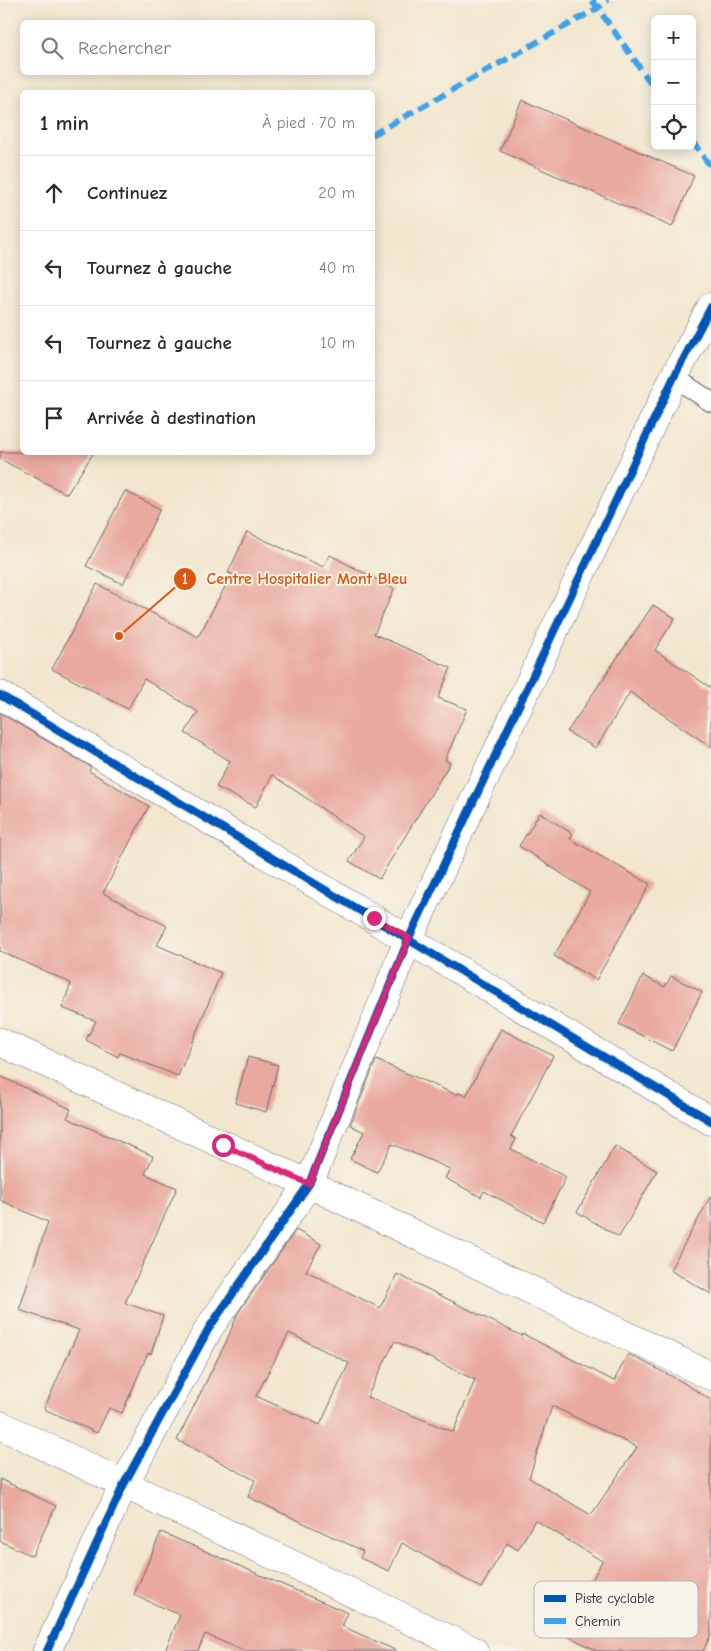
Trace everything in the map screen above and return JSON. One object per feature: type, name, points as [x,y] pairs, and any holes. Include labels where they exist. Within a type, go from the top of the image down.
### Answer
[{"type":"street","points":[[47,1651],[124,1484],[209,1328],[309,1184],[409,938],[674,377],[711,307]]},
{"type":"street","points":[[0,695],[409,938],[711,1121]]},
{"type":"street","points":[[0,1042],[309,1184],[711,1376]]},
{"type":"street","points":[[0,1425],[474,1651]]},
{"type":"lane","points":[[674,377],[711,402]]},
{"type":"building","points":[[522,100],[694,176],[672,227],[500,151]]},
{"type":"building","points":[[0,452],[20,452],[20,455],[92,455],[67,494],[0,459]]},
{"type":"building","points":[[125,491],[160,509],[123,584],[86,566]]},
{"type":"building","points":[[247,532],[323,567],[330,555],[394,589],[374,634],[451,668],[438,698],[467,709],[445,760],[450,763],[379,879],[349,861],[364,837],[272,775],[256,807],[216,787],[230,761],[185,733],[198,712],[144,679],[128,709],[52,669],[97,584],[198,637],[232,574],[228,573]]},
{"type":"building","points":[[653,605],[675,618],[655,650],[711,688],[711,747],[630,692],[596,748],[567,732]]},
{"type":"building","points":[[0,713],[91,767],[89,771],[149,806],[103,893],[167,926],[157,945],[221,973],[178,1076],[120,1053],[118,1057],[86,1040],[96,1021],[62,1008],[71,983],[0,951]]},
{"type":"building","points":[[540,813],[573,834],[570,839],[650,884],[596,980],[554,956],[590,892],[519,846]]},
{"type":"building","points":[[643,976],[665,987],[671,976],[702,992],[672,1051],[619,1024]]},
{"type":"building","points":[[501,1029],[553,1056],[511,1136],[516,1139],[511,1149],[566,1177],[543,1222],[484,1191],[481,1197],[445,1178],[450,1169],[392,1144],[377,1172],[350,1159],[364,1132],[350,1125],[376,1060],[457,1095],[458,1093],[466,1096]]},
{"type":"building","points":[[248,1057],[278,1065],[266,1112],[235,1103]]},
{"type":"building","points":[[0,1076],[71,1109],[67,1118],[153,1156],[145,1174],[177,1188],[125,1303],[163,1316],[151,1354],[148,1353],[122,1413],[109,1408],[97,1433],[44,1409],[79,1330],[19,1310],[48,1222],[0,1200]]},
{"type":"building","points":[[615,1146],[657,1171],[619,1237],[577,1212]]},
{"type":"building","points":[[711,1196],[711,1294],[670,1270]]},
{"type":"building","points":[[296,1230],[321,1244],[306,1271],[380,1308],[397,1274],[522,1336],[523,1334],[614,1381],[628,1354],[679,1380],[711,1400],[711,1634],[703,1651],[597,1651],[572,1638],[698,1638],[698,1581],[592,1581],[602,1561],[535,1520],[518,1550],[507,1543],[481,1588],[402,1543],[389,1571],[360,1558],[363,1551],[248,1497],[255,1480],[177,1440],[226,1342],[238,1313]],"holes":[[[289,1333],[349,1363],[320,1425],[256,1396]],[[395,1341],[475,1380],[453,1432],[367,1397]],[[552,1406],[637,1447],[591,1515],[529,1478]]]},
{"type":"building","points":[[0,1479],[56,1506],[32,1556],[0,1541]]},
{"type":"building","points":[[161,1532],[348,1613],[342,1626],[397,1651],[244,1651],[205,1634],[198,1651],[165,1651],[180,1615],[134,1595]]},
{"type":"marked path","points":[[592,0],[651,83]]},
{"type":"marked path","points":[[375,133],[598,8],[608,0]]},
{"type":"marked path","points":[[696,146],[711,167]]},
{"type":"cycle path","points":[[47,1651],[124,1484],[209,1328],[309,1184],[409,938],[674,377],[711,307]]},
{"type":"cycle path","points":[[0,695],[711,1121]]},
{"type":"place","name":"Centre Hospitalier Mont Bleu","points":[[119,636]]},
{"type":"route","points":[[223,1145],[309,1184],[409,938],[374,918]]}]
